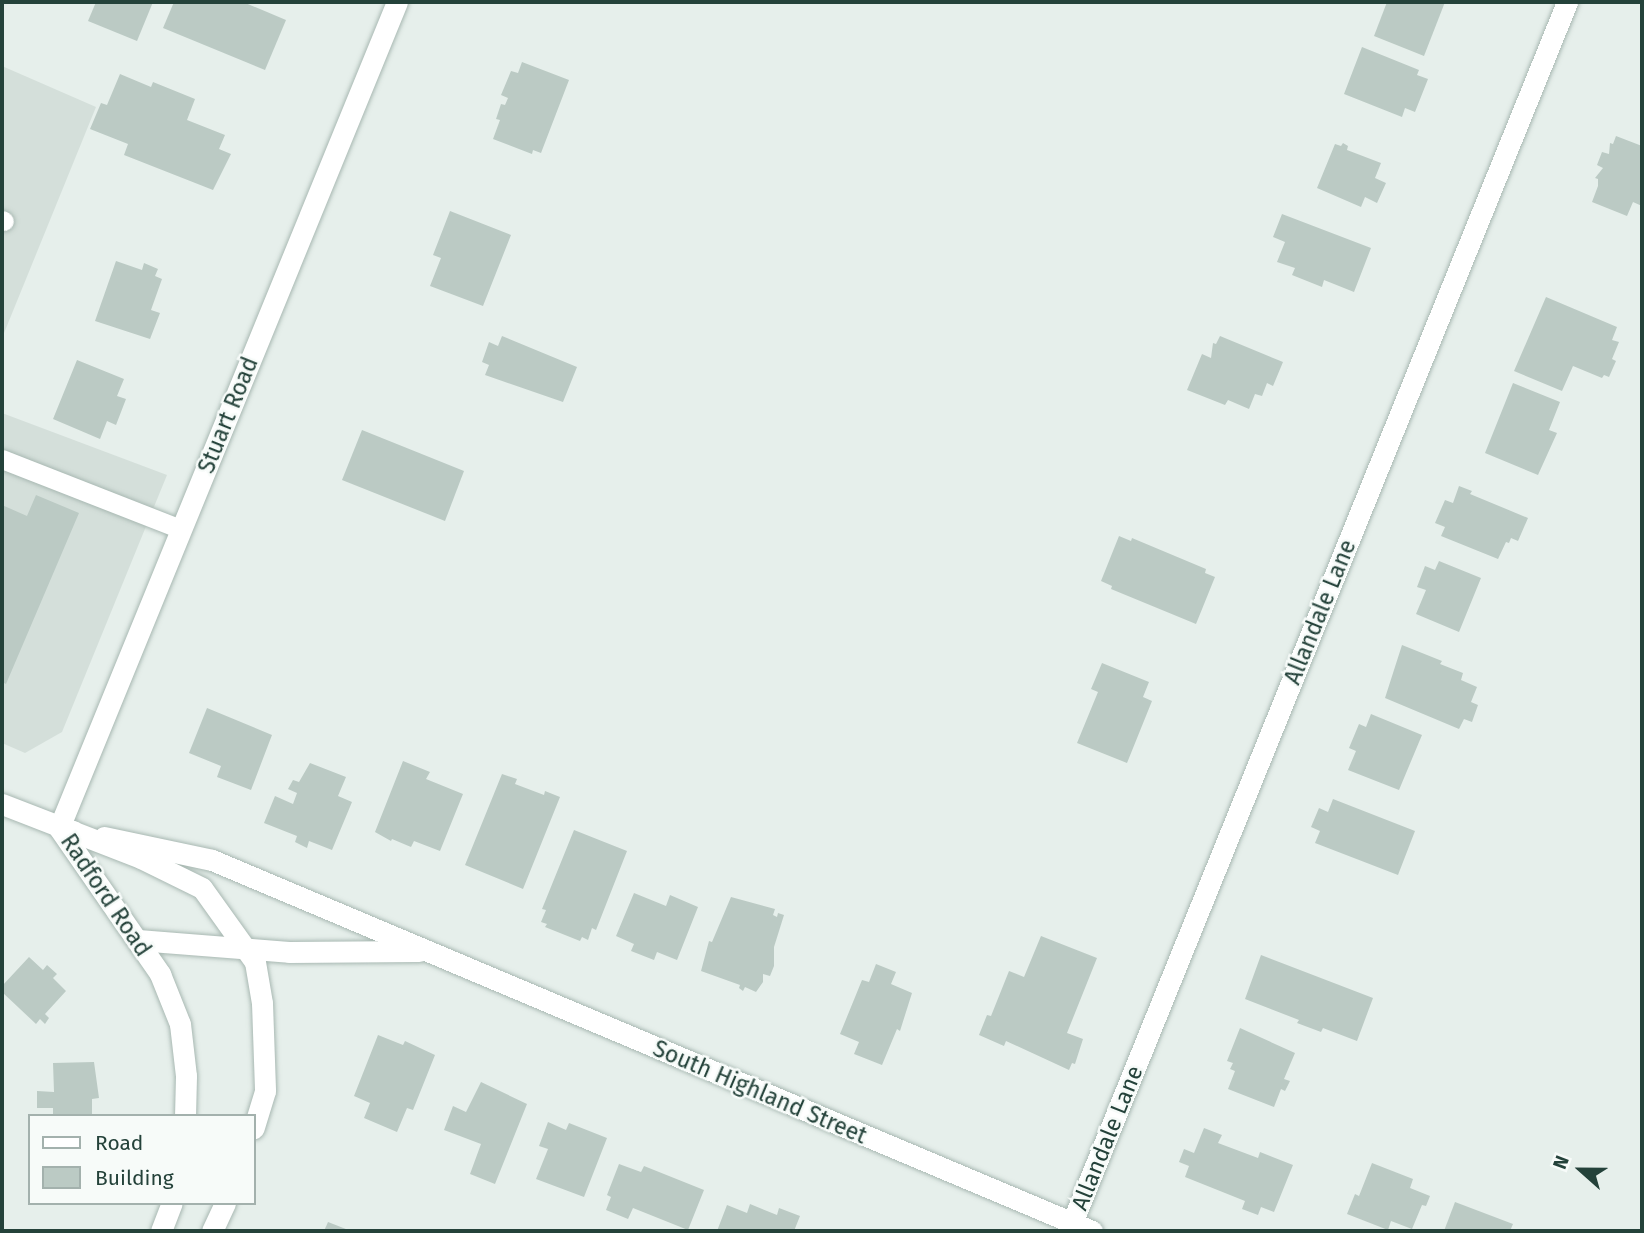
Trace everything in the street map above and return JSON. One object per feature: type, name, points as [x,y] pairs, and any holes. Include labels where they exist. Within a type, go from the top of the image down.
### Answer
[{"type":"street","name":"Stuart Road","points":[[59,828],[397,2]]},
{"type":"street","name":"Allandale Lane","points":[[1072,1223],[1567,2]]},
{"type":"street","name":"South Highland Street","points":[[2,804],[59,828],[212,860],[1092,1231]]},
{"type":"street","name":"Radford Road","points":[[59,828],[160,974],[180,1024],[186,1076],[185,1114]]},
{"type":"street","name":"Radford Road","points":[[59,828],[141,858],[202,888],[245,947],[255,962],[262,1003],[265,1091],[256,1121]]},
{"type":"street","name":"South Highland Street","points":[[138,940],[289,952],[428,951]]},
{"type":"street","points":[[161,1231],[171,1205]]},
{"type":"street","points":[[212,1231],[224,1205]]},
{"type":"lane","points":[[2,459],[181,529]]},
{"type":"shaded area","points":[[2,66],[96,107],[2,338]]},
{"type":"shaded area","points":[[2,413],[167,475],[62,732],[25,753],[2,743]]},
{"type":"building","points":[[96,2],[153,2],[137,41],[88,21]]},
{"type":"building","points":[[174,2],[243,2],[286,20],[265,70],[163,28]]},
{"type":"building","points":[[1387,2],[1445,2],[1424,56],[1374,36]]},
{"type":"building","points":[[1362,47],[1419,70],[1417,75],[1428,79],[1415,112],[1405,108],[1402,117],[1344,94]]},
{"type":"building","points":[[522,62],[569,80],[541,153],[533,150],[532,154],[493,139],[500,120],[496,119],[501,104],[505,105],[508,98],[501,95],[511,71],[518,73]]},
{"type":"building","points":[[120,74],[151,87],[153,82],[195,99],[187,120],[225,135],[219,149],[231,154],[213,190],[124,155],[128,144],[90,129],[101,103],[107,105]]},
{"type":"building","points":[[1616,136],[1642,146],[1642,206],[1633,202],[1627,216],[1592,202],[1598,186],[1598,179],[1595,178],[1603,168],[1597,165],[1602,152],[1609,154],[1610,143],[1613,144]]},
{"type":"building","points":[[1343,143],[1348,146],[1347,150],[1381,163],[1375,178],[1386,183],[1377,203],[1365,197],[1361,207],[1317,188],[1335,144],[1341,146]]},
{"type":"building","points":[[450,211],[511,235],[483,306],[430,286],[441,258],[433,255]]},
{"type":"building","points":[[1282,214],[1371,248],[1354,292],[1324,280],[1322,287],[1292,275],[1295,268],[1277,262],[1285,242],[1273,237]]},
{"type":"building","points":[[116,261],[142,270],[144,263],[158,269],[155,276],[162,279],[151,310],[160,313],[150,339],[95,321]]},
{"type":"building","points":[[1546,297],[1617,327],[1612,340],[1619,342],[1612,359],[1616,361],[1609,377],[1604,375],[1602,378],[1573,366],[1562,391],[1514,371]]},
{"type":"building","points":[[502,336],[577,367],[563,402],[485,375],[489,365],[482,362],[489,342],[498,346]]},
{"type":"building","points":[[1220,336],[1283,362],[1273,386],[1267,383],[1262,396],[1255,394],[1249,409],[1228,400],[1225,405],[1187,390],[1202,354],[1211,358],[1213,343],[1216,344]]},
{"type":"building","points":[[77,360],[124,379],[117,396],[126,399],[116,425],[107,421],[100,439],[53,419]]},
{"type":"building","points":[[1513,383],[1560,402],[1549,430],[1557,433],[1538,475],[1485,453]]},
{"type":"building","points":[[362,430],[464,471],[445,521],[342,480]]},
{"type":"building","points":[[1459,486],[1472,491],[1470,494],[1528,518],[1518,541],[1511,538],[1509,543],[1506,542],[1498,559],[1441,536],[1445,527],[1435,523],[1445,500],[1453,503]]},
{"type":"building","points":[[36,495],[79,513],[6,684],[2,682],[2,505],[27,516]]},
{"type":"building","points":[[1119,536],[1131,541],[1132,538],[1206,569],[1205,573],[1215,577],[1196,624],[1111,589],[1112,586],[1101,581]]},
{"type":"building","points":[[1439,561],[1481,578],[1459,632],[1416,614],[1426,590],[1417,587],[1425,566],[1435,570]]},
{"type":"building","points":[[1402,645],[1442,661],[1440,664],[1463,673],[1461,680],[1477,687],[1471,702],[1478,705],[1472,722],[1464,719],[1459,729],[1385,698]]},
{"type":"building","points":[[1102,663],[1149,682],[1143,697],[1152,701],[1127,763],[1077,743],[1098,692],[1091,689]]},
{"type":"building","points":[[207,708],[272,735],[251,790],[217,777],[221,766],[189,753]]},
{"type":"building","points":[[1371,714],[1422,735],[1399,790],[1348,770],[1356,751],[1349,748],[1359,724],[1366,727]]},
{"type":"building","points":[[403,761],[430,772],[426,779],[463,794],[440,851],[414,841],[411,847],[392,839],[391,841],[375,832]]},
{"type":"building","points":[[310,763],[346,777],[338,796],[352,802],[332,850],[309,841],[307,848],[295,842],[297,836],[264,823],[275,796],[293,804],[297,793],[288,789],[293,780],[299,782]]},
{"type":"building","points":[[502,774],[517,779],[515,784],[544,795],[545,791],[560,797],[523,889],[465,865]]},
{"type":"building","points":[[1333,799],[1415,831],[1398,875],[1315,843],[1320,831],[1311,827],[1319,808],[1328,812]]},
{"type":"building","points":[[574,830],[627,851],[596,930],[592,928],[588,940],[582,937],[580,941],[545,927],[547,924],[541,922],[546,910],[542,909]]},
{"type":"building","points":[[634,893],[666,906],[670,895],[698,907],[677,960],[657,952],[654,960],[631,951],[634,944],[616,936]]},
{"type":"building","points":[[731,897],[775,909],[773,915],[777,917],[778,913],[784,915],[774,947],[774,966],[770,976],[763,974],[763,982],[756,992],[745,987],[743,991],[739,988],[740,985],[701,971],[709,941],[712,942]]},
{"type":"building","points":[[1041,936],[1097,958],[1067,1033],[1083,1039],[1075,1064],[1072,1063],[1069,1070],[1006,1041],[1004,1046],[979,1035],[987,1015],[991,1016],[1009,971],[1024,977]]},
{"type":"building","points":[[1261,955],[1373,998],[1357,1041],[1323,1028],[1321,1032],[1297,1023],[1299,1020],[1245,999]]},
{"type":"building","points":[[29,957],[43,970],[47,965],[57,974],[53,978],[66,991],[45,1014],[49,1018],[45,1024],[40,1019],[36,1024],[2,992],[2,986]]},
{"type":"building","points":[[876,964],[896,972],[891,984],[912,993],[900,1031],[897,1029],[882,1065],[854,1054],[859,1042],[840,1034],[862,980],[869,982]]},
{"type":"building","points":[[1240,1028],[1295,1053],[1284,1079],[1290,1081],[1285,1091],[1281,1089],[1274,1107],[1228,1089],[1235,1071],[1230,1069],[1233,1063],[1227,1061]]},
{"type":"building","points":[[378,1035],[403,1045],[405,1041],[435,1055],[413,1110],[407,1108],[397,1132],[364,1118],[370,1103],[354,1096]]},
{"type":"building","points":[[94,1062],[99,1098],[92,1099],[92,1114],[53,1114],[53,1108],[37,1108],[37,1091],[54,1092],[53,1063]]},
{"type":"building","points":[[481,1082],[527,1104],[495,1184],[470,1174],[481,1144],[444,1130],[453,1106],[466,1112]]},
{"type":"building","points":[[548,1122],[566,1130],[569,1123],[607,1138],[584,1197],[536,1179],[548,1149],[539,1146]]},
{"type":"building","points":[[1204,1128],[1222,1135],[1218,1143],[1258,1158],[1260,1152],[1293,1165],[1274,1212],[1261,1207],[1258,1215],[1242,1209],[1245,1201],[1185,1177],[1189,1166],[1179,1162],[1184,1149],[1194,1153]]},
{"type":"building","points":[[1372,1163],[1413,1179],[1410,1188],[1430,1196],[1426,1206],[1422,1205],[1412,1229],[1391,1221],[1388,1230],[1347,1214],[1355,1194],[1359,1196]]},
{"type":"building","points":[[619,1164],[641,1172],[644,1166],[704,1190],[688,1230],[633,1208],[628,1219],[606,1210],[611,1197],[607,1195]]},
{"type":"building","points":[[1455,1202],[1513,1224],[1510,1231],[1444,1231]]},
{"type":"building","points":[[750,1204],[777,1215],[779,1208],[800,1216],[794,1231],[717,1231],[727,1205],[747,1213]]},
{"type":"building","points":[[328,1222],[351,1231],[324,1231]]}]
